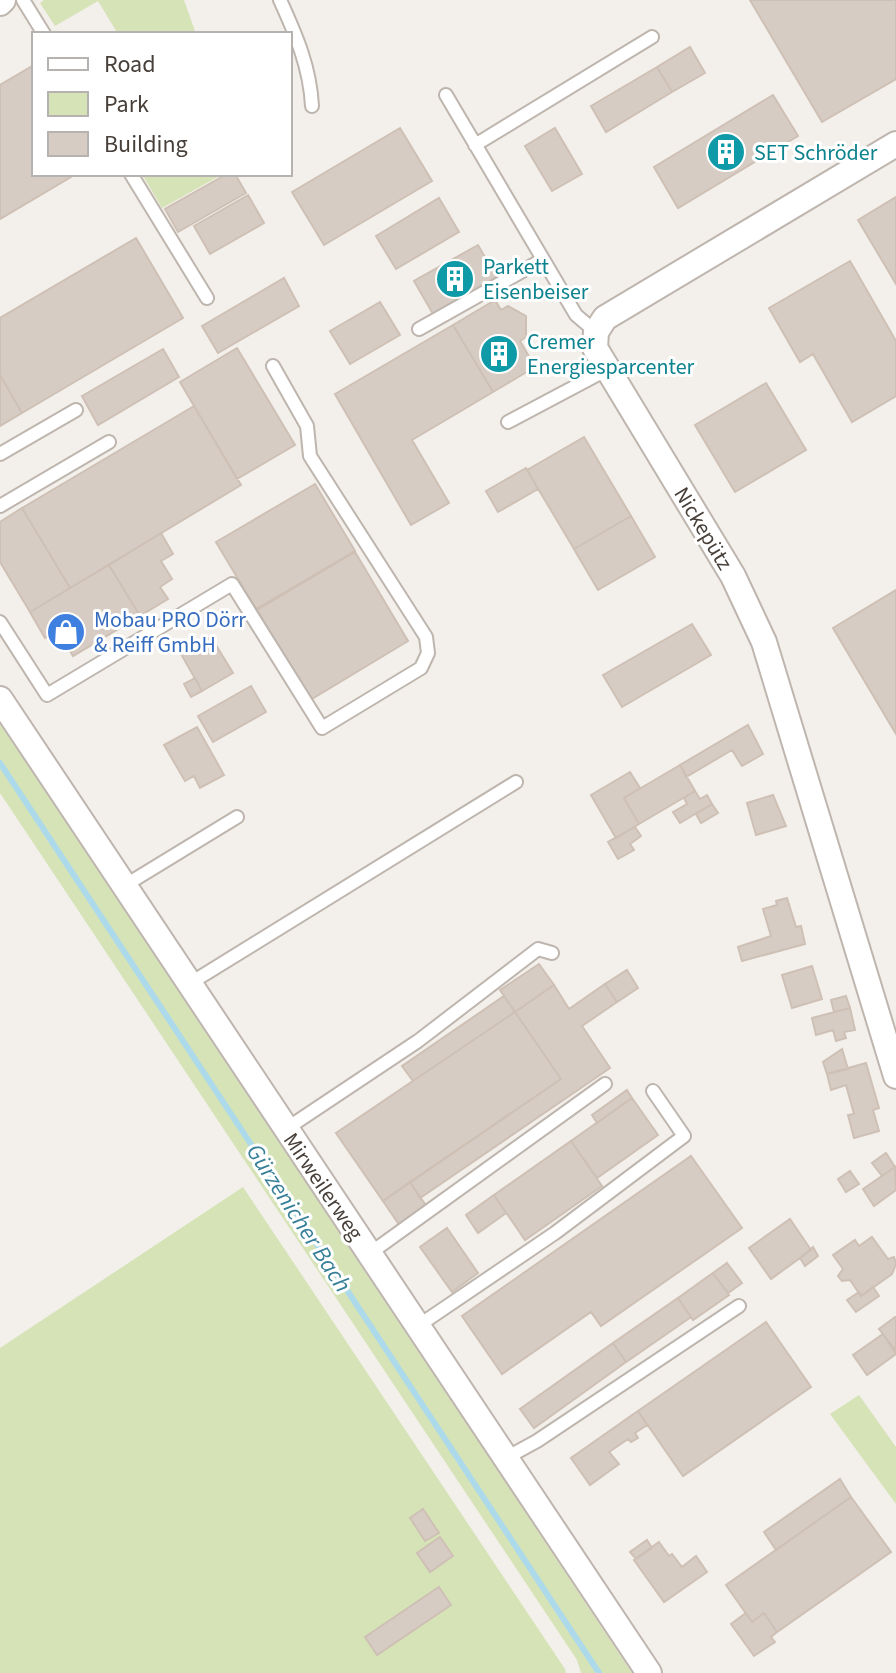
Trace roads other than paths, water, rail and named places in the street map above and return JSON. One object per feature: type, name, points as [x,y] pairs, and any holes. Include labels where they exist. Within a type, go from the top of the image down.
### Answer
[{"type":"street","points":[[596,332],[605,318],[896,144]]},
{"type":"street","name":"Nickepütz","points":[[596,332],[595,348],[733,576],[764,642],[896,1076]]},
{"type":"street","name":"Mirweilerweg","points":[[0,699],[649,1673]]},
{"type":"lane","points":[[23,0],[43,32]]},
{"type":"lane","points":[[280,0],[304,56],[311,80],[312,106]]},
{"type":"lane","points":[[475,145],[652,37]]},
{"type":"lane","points":[[446,95],[576,315],[596,332]]},
{"type":"lane","points":[[132,176],[207,298]]},
{"type":"lane","points":[[419,329],[542,260]]},
{"type":"lane","points":[[0,622],[47,695],[232,584],[322,728],[421,668],[428,653],[426,637],[310,456],[307,426],[273,366]]},
{"type":"lane","points":[[508,422],[608,369]]},
{"type":"lane","points":[[0,454],[76,410]]},
{"type":"lane","points":[[0,506],[109,442]]},
{"type":"lane","points":[[189,984],[516,782]]},
{"type":"lane","points":[[124,886],[237,817]]},
{"type":"lane","points":[[286,1129],[418,1041],[538,949],[552,953]]},
{"type":"lane","points":[[369,1254],[605,1084]]},
{"type":"lane","points":[[418,1326],[555,1233],[684,1136],[653,1091]]},
{"type":"lane","points":[[506,1458],[537,1441],[739,1306]]},
{"type":"waterway","name":"Gürzenicher Bach","points":[[0,763],[599,1673]]},
{"type":"place","name":"SET Schröder","points":[[726,152]]},
{"type":"place","name":"Parkett Eisenbeiser","points":[[455,279]]},
{"type":"place","name":"Cremer Energiesparcenter","points":[[499,354]]},
{"type":"place","name":"Mobau PRO Dörr & Reiff GmbH","points":[[66,632]]}]
